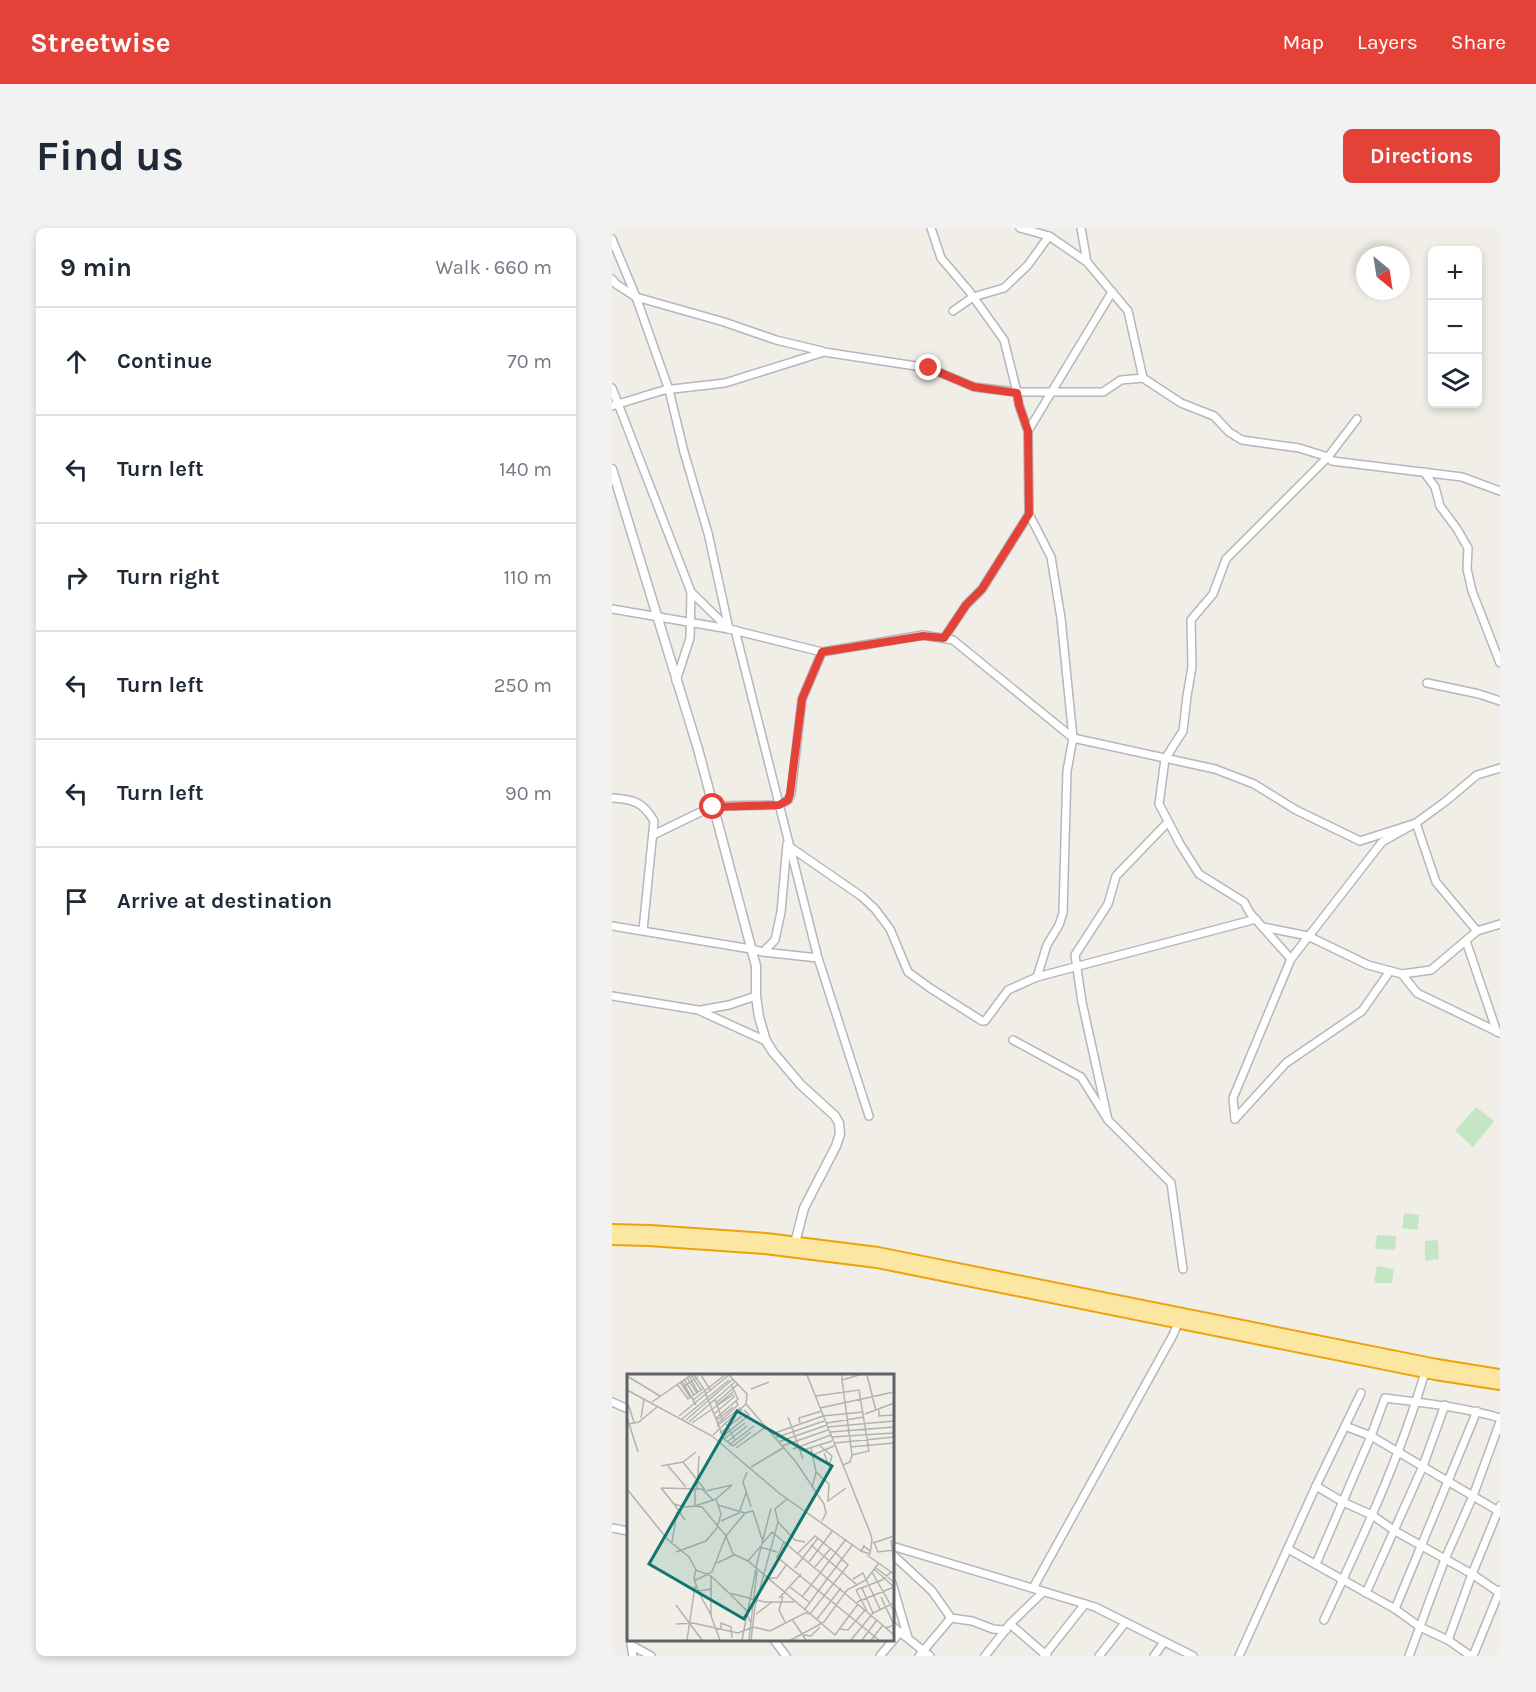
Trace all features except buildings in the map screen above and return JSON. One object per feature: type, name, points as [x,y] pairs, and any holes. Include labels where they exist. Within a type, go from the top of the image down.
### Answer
[{"type":"highway","points":[[612,1230],[795,1243],[878,1253],[1437,1365],[1500,1375]]},
{"type":"highway","points":[[612,1239],[765,1248],[877,1262],[1425,1372],[1500,1384]]},
{"type":"street","points":[[931,228],[940,258],[973,297],[1004,340],[1019,405],[1028,431],[1029,514],[1051,557],[1061,618],[1073,738],[1067,771],[1063,913],[1047,945],[1037,977]]},
{"type":"street","points":[[1020,228],[1049,236],[1087,262],[1128,311],[1143,378]]},
{"type":"street","points":[[1081,228],[1087,262]]},
{"type":"street","points":[[953,311],[973,297],[1004,288],[1028,265],[1049,236]]},
{"type":"street","points":[[612,239],[636,297],[669,390],[818,958],[869,1116]]},
{"type":"street","points":[[612,279],[636,297],[724,322],[776,340],[824,352],[929,368],[974,387],[1017,393],[1104,392],[1121,380],[1143,378],[1181,403],[1214,416],[1228,432],[1242,440],[1299,448],[1328,457],[1332,461],[1462,477],[1500,491]]},
{"type":"street","points":[[1028,431],[1112,292]]},
{"type":"street","points":[[615,405],[669,390],[725,383],[824,352]]},
{"type":"street","points":[[612,388],[615,405],[691,592],[690,638],[676,681]]},
{"type":"street","points":[[1291,959],[1250,913],[1244,902],[1198,874],[1159,804],[1165,759],[1184,731],[1192,668],[1191,620],[1213,594],[1226,559],[1328,457],[1357,419]]},
{"type":"street","points":[[612,469],[698,749],[752,949],[756,966],[759,1017],[766,1041],[801,1085],[835,1116],[838,1123],[840,1134],[836,1146],[804,1208],[795,1243]]},
{"type":"street","points":[[1424,472],[1435,487],[1440,506],[1458,529],[1468,548],[1467,569],[1472,591],[1500,663]]},
{"type":"street","points":[[944,638],[966,605],[982,589],[1029,514]]},
{"type":"street","points":[[691,592],[732,630]]},
{"type":"street","points":[[612,609],[732,630],[822,652],[923,636],[953,640],[1073,738],[1215,769],[1254,784],[1296,810],[1360,841],[1416,823]]},
{"type":"street","points":[[653,835],[713,807],[779,805],[788,800],[802,699],[822,652]]},
{"type":"street","points":[[1427,683],[1500,701]]},
{"type":"street","points":[[1390,971],[1362,1011],[1286,1063],[1235,1119],[1233,1098],[1291,959],[1308,936],[1382,842],[1416,823],[1477,775],[1500,768]]},
{"type":"street","points":[[612,798],[628,799],[641,805],[654,821],[643,930]]},
{"type":"street","points":[[1108,1120],[1082,1002],[1075,955],[1108,904],[1116,876],[1168,822]]},
{"type":"street","points":[[1416,823],[1436,882],[1477,931]]},
{"type":"street","points":[[788,844],[861,896],[875,909],[890,929],[908,972],[982,1021],[985,1021],[1008,990],[1037,977],[1256,919]]},
{"type":"street","points":[[763,952],[774,940],[781,912],[788,844]]},
{"type":"street","points":[[1263,927],[1308,936],[1368,965],[1402,974],[1431,970],[1477,931],[1500,924]]},
{"type":"street","points":[[612,926],[763,952],[818,958]]},
{"type":"street","points":[[1466,941],[1499,1033]]},
{"type":"street","points":[[1402,974],[1417,993],[1499,1033]]},
{"type":"street","points":[[612,996],[698,1010],[720,1008],[756,996]]},
{"type":"street","points":[[698,1010],[766,1041]]},
{"type":"street","points":[[1012,1040],[1081,1077],[1108,1120],[1171,1183],[1183,1269]]},
{"type":"street","points":[[1032,1588],[1178,1323]]},
{"type":"street","points":[[1324,1620],[1398,1452],[1425,1372]]},
{"type":"street","points":[[1239,1656],[1361,1393]]},
{"type":"street","points":[[1316,1564],[1385,1398],[1445,1405],[1500,1420],[1473,1496],[1444,1559],[1409,1656]]},
{"type":"street","points":[[612,1402],[627,1409]]},
{"type":"street","points":[[1366,1593],[1423,1466],[1445,1405]]},
{"type":"street","points":[[1395,1609],[1477,1412]]},
{"type":"street","points":[[1345,1426],[1371,1436],[1499,1510],[1472,1574],[1448,1641]]},
{"type":"street","points":[[1288,1549],[1395,1609],[1420,1627],[1472,1656],[1500,1592],[1395,1531],[1372,1515],[1316,1486]]},
{"type":"street","points":[[612,1528],[627,1531]]},
{"type":"street","points":[[894,1547],[1095,1607],[1192,1656]]},
{"type":"street","points":[[894,1556],[932,1592],[951,1618],[972,1621],[993,1629],[1008,1627],[1045,1656],[1085,1605]]},
{"type":"street","points":[[894,1590],[908,1638]]},
{"type":"street","points":[[985,1656],[1008,1627],[1042,1592]]},
{"type":"street","points":[[921,1653],[951,1618]]},
{"type":"street","points":[[1099,1656],[1125,1623]]},
{"type":"street","points":[[894,1628],[908,1638],[921,1653],[930,1656]]},
{"type":"street","points":[[894,1639],[900,1632]]},
{"type":"street","points":[[775,1641],[786,1656]]},
{"type":"street","points":[[880,1656],[892,1641]]},
{"type":"street","points":[[1154,1656],[1164,1642]]},
{"type":"street","points":[[633,1656],[631,1645],[651,1656]]},
{"type":"green space","points":[[1476,1107],[1494,1121],[1473,1147],[1455,1131]]},
{"type":"green space","points":[[1404,1213],[1419,1215],[1418,1230],[1402,1228]]},
{"type":"green space","points":[[1377,1235],[1396,1236],[1395,1250],[1375,1249]]},
{"type":"green space","points":[[1438,1240],[1439,1259],[1425,1261],[1425,1241]]},
{"type":"green space","points":[[1377,1266],[1394,1269],[1392,1283],[1374,1283]]},
{"type":"route","points":[[713,807],[779,805],[788,800],[802,699],[822,652],[923,636],[944,638],[966,605],[982,589],[1029,514],[1028,431],[1017,393],[974,387],[929,368]]}]
